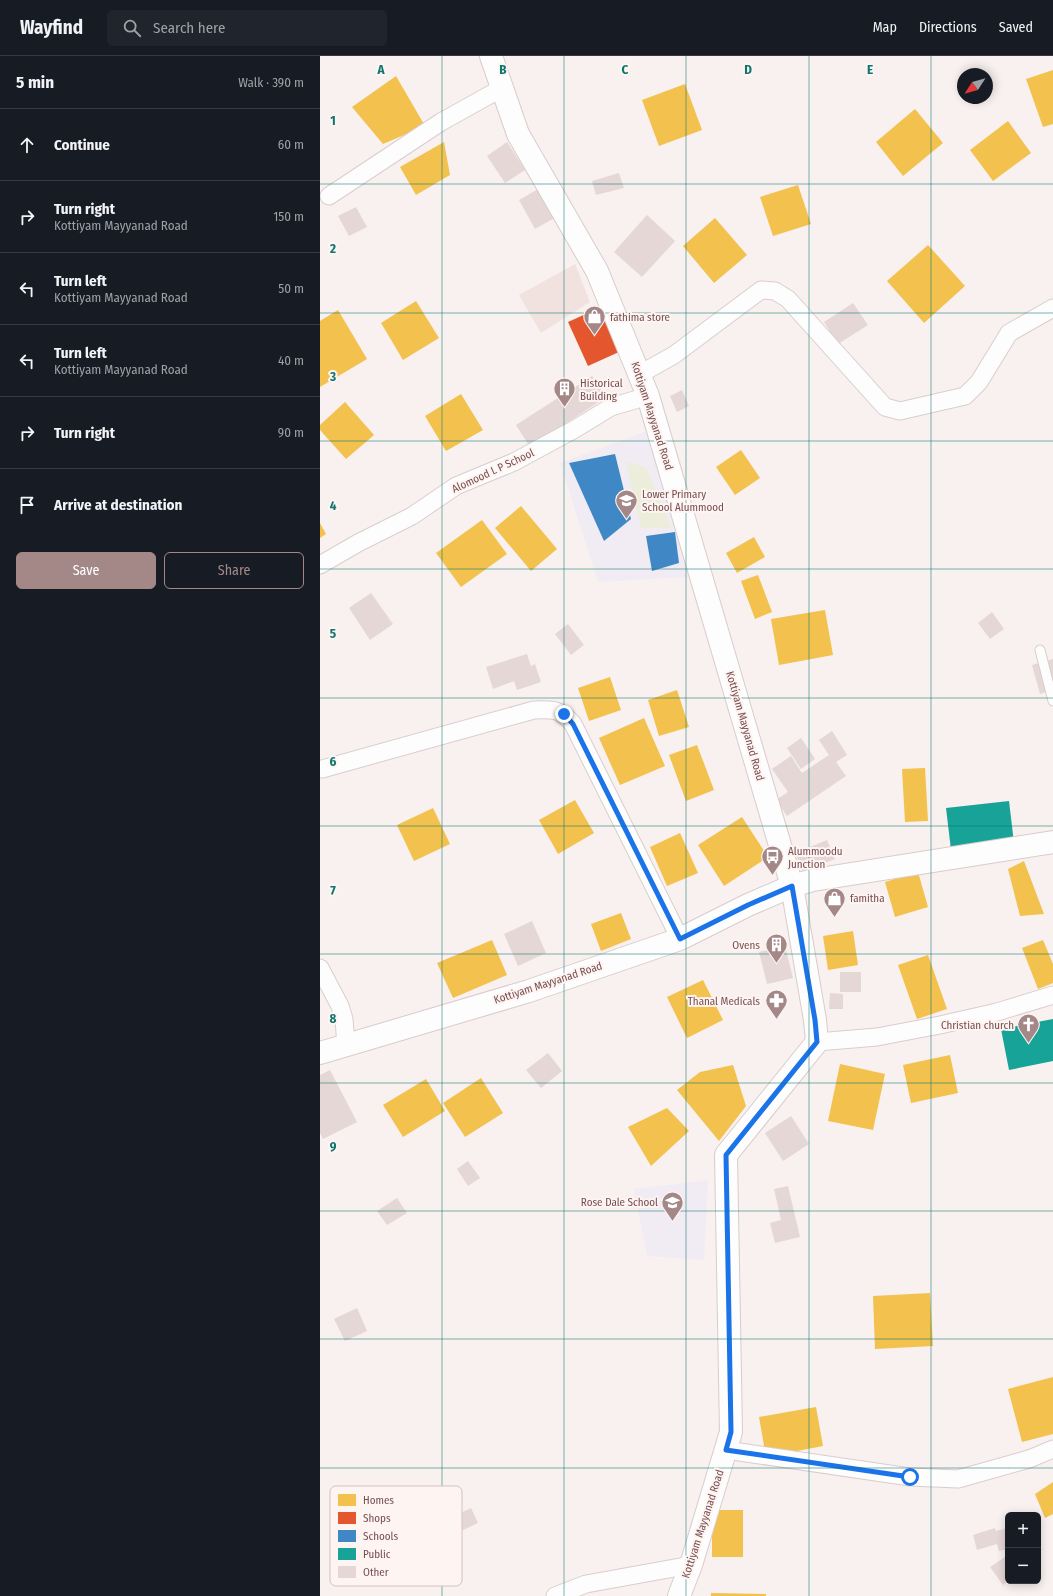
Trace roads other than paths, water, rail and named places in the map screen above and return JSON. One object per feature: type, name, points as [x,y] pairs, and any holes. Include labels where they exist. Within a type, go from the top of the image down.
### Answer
[{"type":"main road","name":"Kottiyam Mayyanad Road","points":[[492,56],[518,134],[597,271],[648,396],[792,886],[815,1020],[817,1042],[726,1155],[731,1432],[691,1565],[679,1596]]},
{"type":"main road","name":"Kottiyam Mayyanad Road","points":[[320,1053],[529,991],[680,939],[748,905],[792,886],[813,880],[1053,842]]},
{"type":"street","points":[[329,196],[441,122],[502,88]]},
{"type":"street","points":[[640,374],[674,355],[761,290],[775,291],[788,299],[885,407],[900,411],[965,396],[980,382],[1009,333],[1053,308]]},
{"type":"street","name":"Alomood L P School","points":[[320,565],[358,543],[412,516],[456,486],[514,462],[575,429],[611,407],[648,396]]},
{"type":"street","points":[[321,768],[534,710],[551,709],[564,714],[573,724],[680,939]]},
{"type":"street","points":[[320,968],[340,1006],[344,1019],[346,1046]]},
{"type":"street","points":[[817,1042],[877,1037],[933,1026],[997,1012],[1053,995]]},
{"type":"street","points":[[726,1450],[910,1477],[958,1479],[1029,1459],[1053,1449]]},
{"type":"street","points":[[555,1596],[586,1584],[691,1565]]},
{"type":"lane","points":[[1040,650],[1053,701]]},
{"type":"place","name":"fathima store","points":[[594,336]]},
{"type":"place","name":"Historical Building","points":[[565,408]]},
{"type":"place","name":"Lower Primary School Alummood","points":[[626,520]]},
{"type":"place","name":"Alummoodu Junction","points":[[772,876]]},
{"type":"place","name":"famitha","points":[[835,918]]},
{"type":"place","name":"Ovens","points":[[776,964]]},
{"type":"place","name":"Thanal Medicals","points":[[776,1020]]},
{"type":"place","name":"Christian church","points":[[1029,1044]]},
{"type":"place","name":"Rose Dale School","points":[[673,1222]]}]
